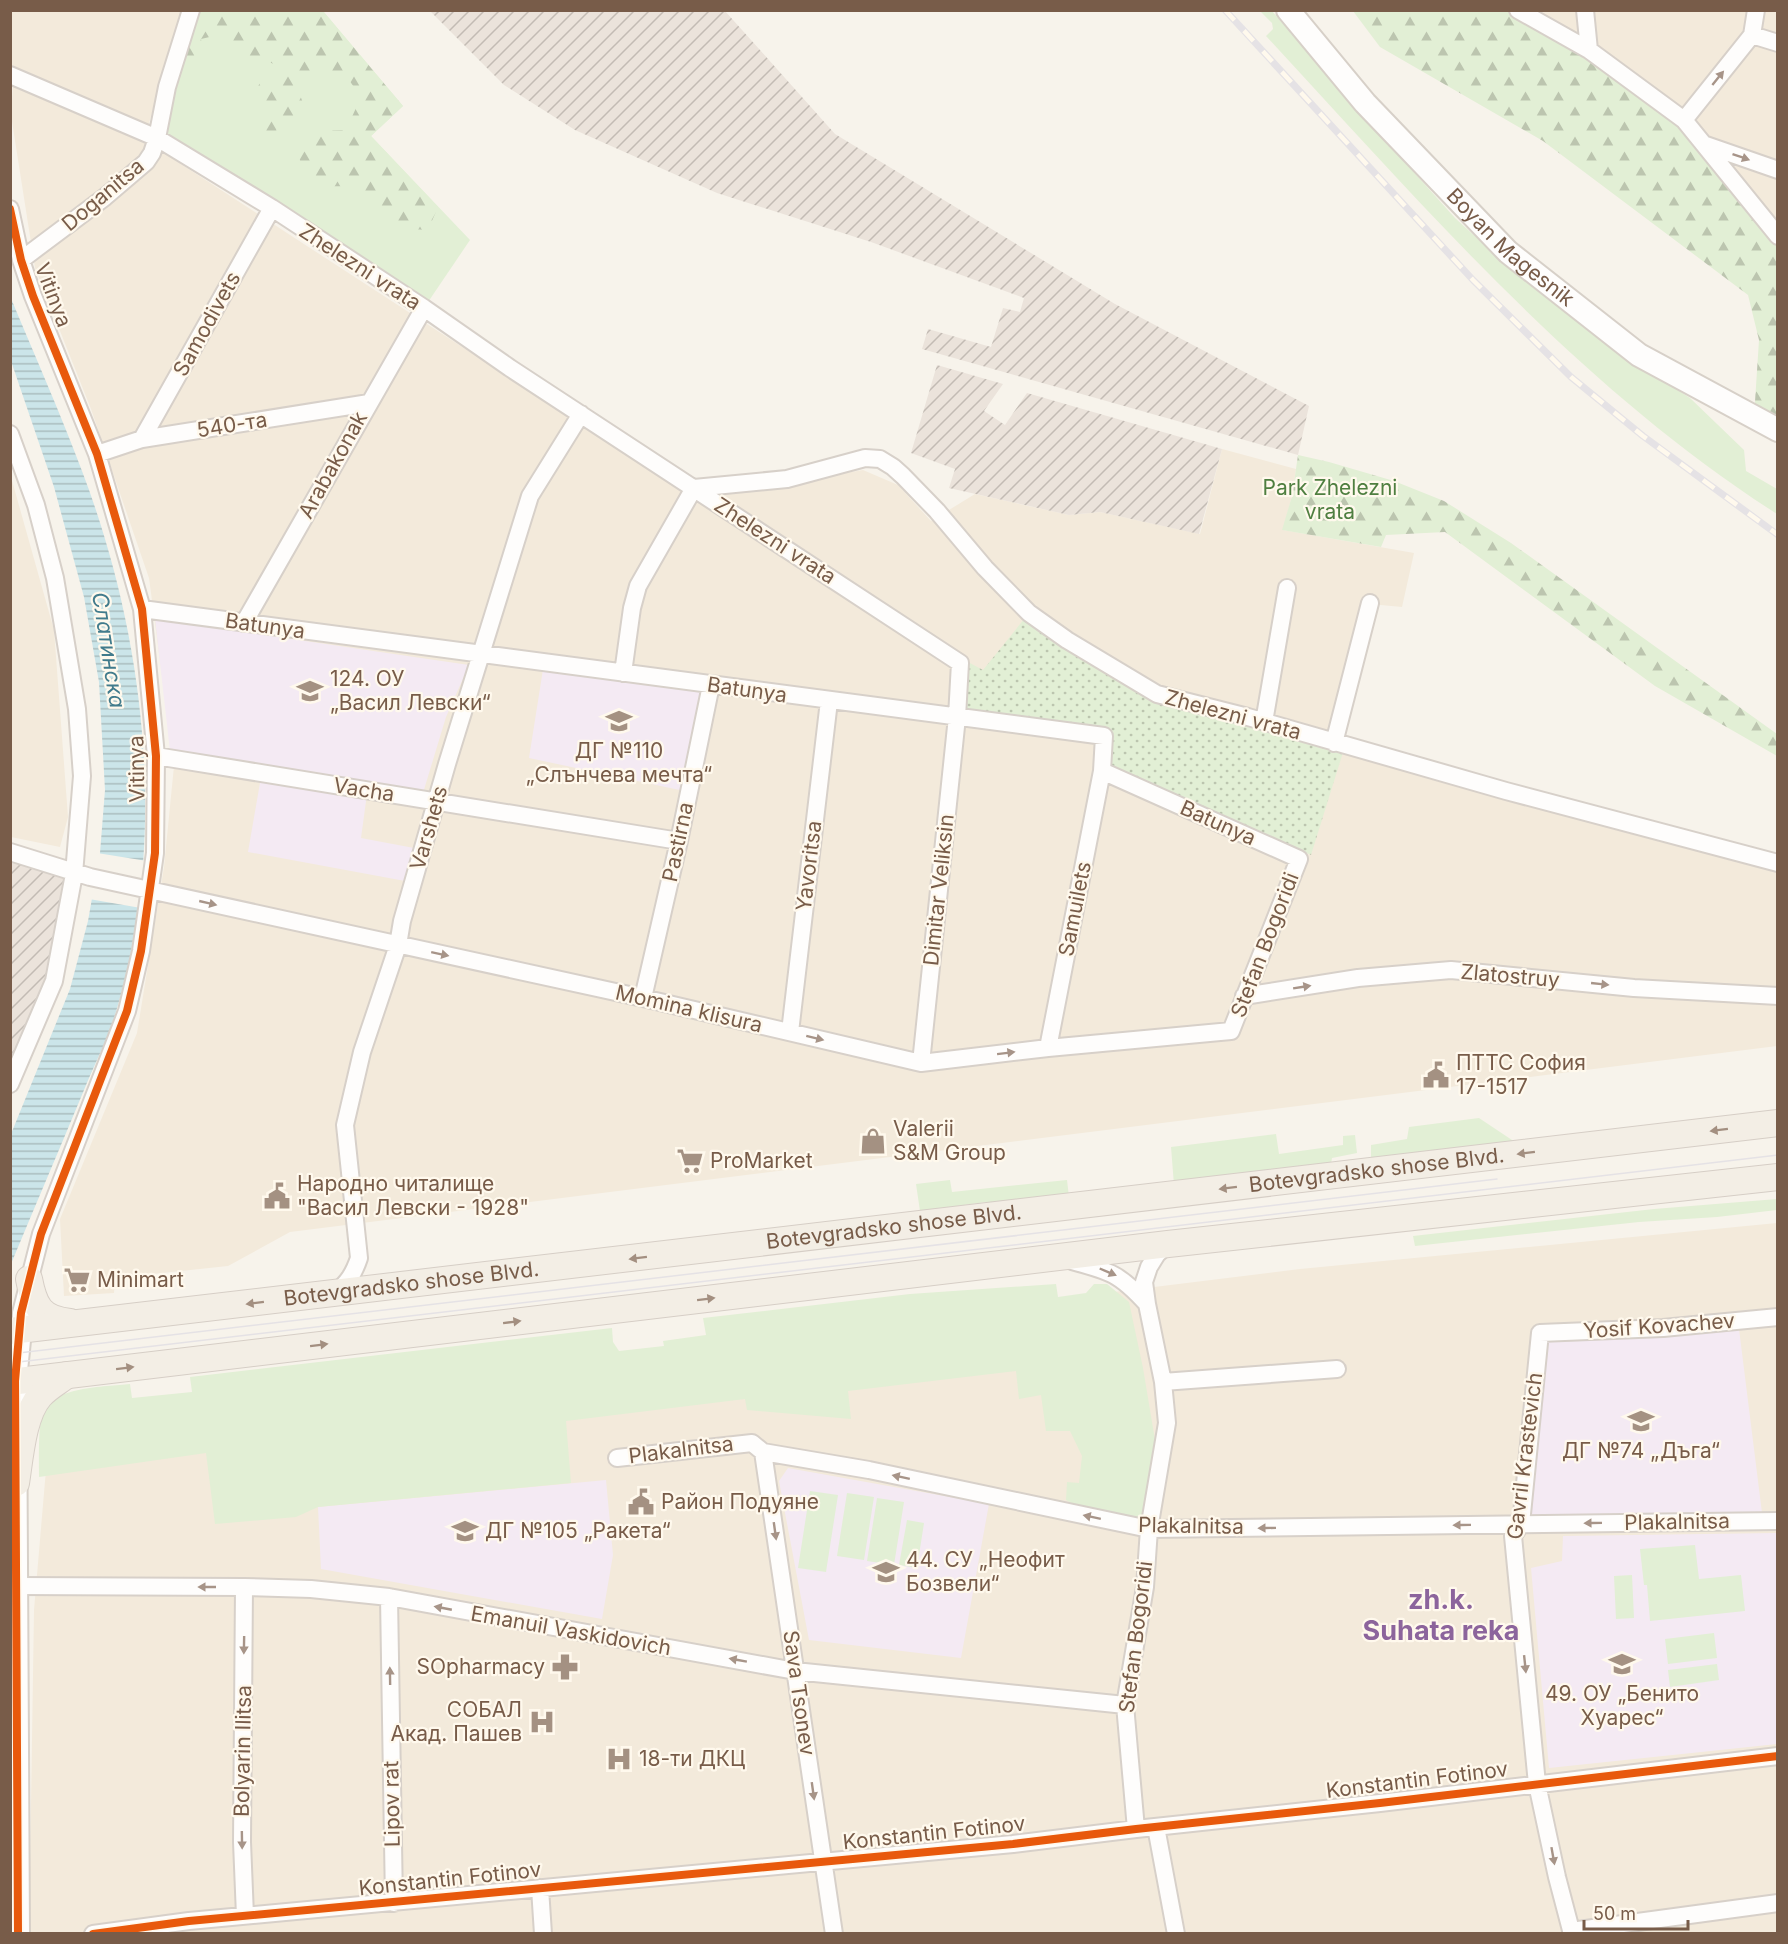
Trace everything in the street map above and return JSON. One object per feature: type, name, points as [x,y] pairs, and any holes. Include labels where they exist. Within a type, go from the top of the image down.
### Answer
[{"type":"main road","name":"Botevgradsko shose Blvd.","points":[[15,1330],[1778,1123]]},
{"type":"main road","points":[[13,1382],[1168,1244],[1778,1177]]},
{"type":"main road","points":[[29,1279],[34,1302],[43,1312],[50,1318],[79,1323]]},
{"type":"main road","points":[[16,1483],[30,1416],[36,1401],[48,1388],[67,1375]]},
{"type":"street","name":"Doganitsa","points":[[21,260],[105,197],[146,162],[157,138],[167,87],[191,10]]},
{"type":"street","name":"Boyan Magesnik","points":[[1287,10],[1365,103],[1508,252],[1639,355],[1778,430]]},
{"type":"street","points":[[1518,10],[1589,50],[1684,120],[1778,236]]},
{"type":"street","points":[[1586,10],[1589,50]]},
{"type":"street","points":[[1684,120],[1752,35],[1756,10]]},
{"type":"street","points":[[1752,35],[1778,43]]},
{"type":"street","name":"Zhelezni vrata","points":[[10,75],[157,138],[272,208],[960,663],[957,717]]},
{"type":"street","points":[[1705,145],[1778,170]]},
{"type":"street","name":"Samodivets","points":[[142,439],[272,208]]},
{"type":"street","name":"Vitinya","points":[[10,209],[21,260],[33,296],[97,454],[142,609],[156,756],[155,853],[141,951],[127,1011],[41,1234],[15,1330]]},
{"type":"street","name":"Arabakonak","points":[[244,623],[424,308]]},
{"type":"street","name":"540-та","points":[[97,454],[142,439],[369,403]]},
{"type":"street","name":"Varshets","points":[[359,1258],[345,1125],[362,1052],[398,945],[402,921],[436,801],[530,496],[581,414]]},
{"type":"street","points":[[10,434],[36,505],[55,578],[77,709],[82,776],[82,876],[54,981],[10,1084]]},
{"type":"street","name":"Zhelezni vrata","points":[[694,488],[787,479],[865,458],[880,459],[893,467],[910,483],[985,568],[1029,613],[1067,640],[1157,694],[1506,791],[1777,863]]},
{"type":"street","points":[[623,673],[632,608],[638,586],[694,488]]},
{"type":"street","points":[[1264,722],[1287,588]]},
{"type":"street","points":[[1334,743],[1370,603]]},
{"type":"street","name":"Batunya","points":[[142,609],[1104,736],[1102,771],[1299,859]]},
{"type":"street","name":"Pastirna","points":[[644,998],[711,685]]},
{"type":"street","name":"Yavoritsa","points":[[790,1032],[829,700]]},
{"type":"street","name":"Dimitar Veliksin","points":[[921,1063],[957,717]]},
{"type":"street","name":"Vacha","points":[[156,756],[679,841]]},
{"type":"street","name":"Samuilets","points":[[1048,1048],[1102,771]]},
{"type":"street","name":"Momina klisura","points":[[10,852],[82,876],[644,998],[921,1063],[1048,1048],[1231,1031]]},
{"type":"street","name":"Stefan Bogoridi","points":[[1231,1031],[1299,859]]},
{"type":"street","name":"Zlatostruy","points":[[1244,996],[1358,978],[1451,970],[1634,988],[1778,996]]},
{"type":"street","name":"Stefan Bogoridi","points":[[1136,1828],[1125,1705],[1145,1587],[1149,1529],[1167,1424],[1163,1382],[1144,1282],[1157,1254],[1168,1244]]},
{"type":"street","points":[[1059,1257],[1114,1273],[1130,1285],[1147,1304]]},
{"type":"street","points":[[359,1258],[371,1277],[399,1286]]},
{"type":"street","points":[[334,1294],[354,1273],[359,1258]]},
{"type":"street","name":"Yosif Kovachev","points":[[1540,1333],[1663,1328],[1778,1317]]},
{"type":"street","points":[[15,1330],[13,1382],[16,1483],[18,1934]]},
{"type":"street","name":"Gavril Krastevich","points":[[1540,1333],[1521,1524],[1513,1536],[1537,1784],[1571,1932]]},
{"type":"street","points":[[1163,1382],[1337,1369]]},
{"type":"street","name":"Plakalnitsa","points":[[617,1458],[752,1443],[764,1452],[868,1470],[1149,1529],[1778,1521]]},
{"type":"street","name":"Sava Tsonev","points":[[764,1452],[834,1934]]},
{"type":"street","name":"Emanuil Vaskidovich","points":[[16,1586],[244,1587],[311,1589],[389,1597],[795,1671],[1125,1705]]},
{"type":"street","name":"Bolyarin Ilitsa","points":[[244,1587],[242,1842],[245,1916]]},
{"type":"street","name":"Lipov rat","points":[[389,1597],[394,1903]]},
{"type":"street","name":"Konstantin Fotinov","points":[[93,1934],[191,1927],[245,1916],[1013,1844],[1136,1828],[1391,1802],[1778,1756]]},
{"type":"street","points":[[1156,1827],[1176,1934]]},
{"type":"street","points":[[540,1888],[543,1934]]},
{"type":"street","points":[[1571,1932],[1778,1903]]},
{"type":"shaded area","points":[[10,11],[182,11],[144,140],[696,499],[863,470],[898,485],[931,521],[975,494],[1069,515],[1100,512],[1200,534],[1222,449],[1296,469],[1283,530],[1414,553],[1402,607],[1370,604],[1334,743],[1778,863],[1777,1046],[290,1232],[228,1266],[115,1278],[114,1293],[64,1296],[60,1219],[137,1033],[164,867],[174,766],[149,578],[91,409],[35,268],[11,115],[14,67],[11,64]]},
{"type":"shaded area","points":[[430,11],[725,11],[835,134],[1115,304],[1309,406],[1298,455],[922,349],[928,329],[991,347],[1003,308],[1020,312],[1024,298],[871,242],[717,193],[575,130],[504,85]]},
{"type":"shaded area","points":[[1518,11],[1777,11],[1777,236]]},
{"type":"shaded area","points":[[937,365],[1003,384],[984,411],[1005,425],[1027,393],[1222,449],[1199,534],[1100,512],[1069,515],[949,488],[955,469],[911,453]]},
{"type":"shaded area","points":[[11,477],[54,630],[68,817],[60,847],[11,837]]},
{"type":"shaded area","name":"124. ОУ „Васил Левски“","points":[[155,619],[469,665],[446,717],[423,793],[170,751]]},
{"type":"shaded area","name":"ДГ №110 „Слънчева мечта“","points":[[544,663],[711,685],[689,792],[529,758]]},
{"type":"shaded area","points":[[261,777],[367,794],[361,838],[414,848],[405,881],[248,852]]},
{"type":"shaded area","points":[[11,852],[74,874],[54,981],[11,1084]]},
{"type":"shaded area","points":[[1777,1223],[1777,1933],[29,1934],[34,1610],[50,1423],[1300,1269]]},
{"type":"shaded area","name":"ДГ №74 „Дъга“","points":[[1738,1321],[1763,1521],[1521,1524],[1540,1333]]},
{"type":"shaded area","name":"44. СУ „Неофит Бозвели“","points":[[788,1468],[989,1504],[961,1658],[809,1640],[779,1481]]},
{"type":"shaded area","name":"ДГ №105 „Ракета“","points":[[606,1480],[613,1555],[602,1619],[321,1569],[318,1507]]},
{"type":"shaded area","points":[[1777,1533],[1777,1744],[1549,1768],[1531,1568],[1562,1561],[1563,1536]]},
{"type":"green space","points":[[191,11],[323,11],[403,106],[371,136],[470,240],[424,308],[157,138]]},
{"type":"green space","points":[[197,11],[323,11],[403,106],[371,136],[438,207],[428,230],[393,228],[343,186],[318,183],[304,169],[297,153],[313,131],[346,130],[361,97],[349,80],[313,70],[295,82],[303,103],[292,121],[277,127],[274,150],[259,138],[262,106],[252,97],[261,81],[284,77],[290,71],[269,62],[246,61],[233,46],[218,35],[201,39],[205,59],[187,65],[180,60]]},
{"type":"green space","points":[[1272,11],[1455,218],[1523,280],[1610,346],[1690,398],[1744,450],[1746,471],[1777,489],[1777,514],[1704,464],[1636,410],[1507,292],[1385,166],[1266,36],[1273,29],[1272,23],[1261,12]]},
{"type":"green space","points":[[1353,11],[1518,11],[1684,120],[1777,236],[1777,430],[1754,417],[1759,340],[1748,295],[1543,141],[1380,47]]},
{"type":"green space","name":"Park Zhelezni vrata","points":[[1298,455],[1394,481],[1444,501],[1511,543],[1777,734],[1777,756],[1655,686],[1445,532],[1386,535],[1381,547],[1282,530],[1292,496]]},
{"type":"green space","points":[[1029,613],[1157,694],[1345,746],[1311,855],[1110,765],[1112,734],[963,715],[968,662],[983,670]]},
{"type":"green space","points":[[1479,1118],[1518,1144],[1371,1161],[1371,1145],[1407,1139],[1409,1127]]},
{"type":"green space","points":[[1276,1134],[1279,1154],[1343,1145],[1343,1136],[1355,1135],[1357,1153],[1332,1158],[1331,1164],[1174,1185],[1171,1147]]},
{"type":"green space","points":[[950,1180],[952,1192],[1067,1180],[1069,1197],[988,1207],[986,1202],[920,1211],[916,1184]]},
{"type":"green space","points":[[1777,1199],[1777,1210],[1717,1217],[1639,1222],[1415,1246],[1413,1236],[1654,1209]]},
{"type":"green space","points":[[1056,1284],[1058,1297],[1086,1293],[1094,1284],[1107,1284],[1129,1302],[1155,1440],[1141,1519],[1080,1508],[1066,1500],[1067,1482],[1079,1483],[1082,1456],[1070,1431],[1046,1431],[1041,1395],[1019,1399],[1016,1371],[848,1391],[851,1419],[747,1410],[745,1399],[566,1421],[571,1483],[318,1507],[296,1517],[215,1524],[206,1453],[39,1477],[39,1436],[42,1415],[47,1405],[67,1393],[93,1387],[130,1384],[132,1398],[192,1392],[190,1377],[612,1328],[613,1342],[619,1351],[664,1346],[663,1341],[706,1335],[703,1318],[910,1294]]},
{"type":"green space","points":[[810,1491],[838,1495],[826,1572],[798,1568]]},
{"type":"green space","points":[[847,1493],[874,1497],[864,1560],[837,1556]]},
{"type":"green space","points":[[877,1498],[904,1502],[894,1565],[867,1561]]},
{"type":"green space","points":[[907,1520],[924,1523],[917,1568],[899,1565]]},
{"type":"green space","points":[[1695,1545],[1699,1579],[1741,1575],[1745,1611],[1650,1621],[1647,1585],[1644,1585],[1640,1549]]},
{"type":"green space","points":[[1632,1575],[1634,1618],[1616,1619],[1614,1576]]},
{"type":"green space","points":[[1714,1633],[1717,1658],[1668,1664],[1665,1639]]},
{"type":"green space","points":[[1717,1664],[1719,1680],[1670,1687],[1668,1670]]},
{"type":"water","name":"Слатинска","points":[[10,296],[82,471],[104,535],[122,602],[135,671],[143,741],[145,811],[142,880],[132,949],[115,1015],[11,1264],[11,1134],[70,989],[88,921],[100,853],[105,790],[99,682],[84,597],[54,487],[11,361]]},
{"type":"pier","points":[[97,853],[147,861],[141,908],[89,899]]},
{"type":"tram line","points":[[10,1363],[1778,1155]]},
{"type":"tram line","points":[[10,1354],[1497,1179]]},
{"type":"railway","points":[[1225,10],[1473,280],[1571,377],[1643,436],[1778,535]]},
{"type":"cycle path","points":[[10,209],[21,260],[33,296],[97,454],[142,609],[156,756],[155,853],[141,951],[127,1011],[41,1234],[21,1313],[15,1381],[18,1934]]},
{"type":"cycle path","points":[[93,1934],[189,1921],[1013,1844],[1778,1756]]},
{"type":"place","name":"124. ОУ „Васил Левски“","points":[[310,691]]},
{"type":"place","name":"ДГ №110 „Слънчева мечта“","points":[[619,721]]},
{"type":"place","name":"ПТТС София 17-1517","points":[[1436,1075]]},
{"type":"place","name":"Valerii S&M Group","points":[[873,1141]]},
{"type":"place","name":"ProMarket","points":[[690,1161]]},
{"type":"place","name":"Народно читалище \"Васил Левски - 1928\"","points":[[277,1196]]},
{"type":"place","name":"Minimart","points":[[77,1280]]},
{"type":"place","name":"ДГ №74 „Дъга“","points":[[1641,1421]]},
{"type":"place","name":"Район Подуяне","points":[[641,1502]]},
{"type":"place","name":"ДГ №105 „Ракета“","points":[[465,1531]]},
{"type":"place","name":"44. СУ „Неофит Бозвели“","points":[[886,1572]]},
{"type":"place","name":"49. ОУ „Бенито Хуарес“","points":[[1622,1664]]},
{"type":"place","name":"SOpharmacy","points":[[565,1667]]},
{"type":"place","name":"СОБАЛ Акад. Пашев","points":[[542,1722]]},
{"type":"place","name":"18-ти ДКЦ","points":[[619,1759]]},
{"type":"district","name":"zh.k. Suhata reka","points":[[1441,1616]]}]
